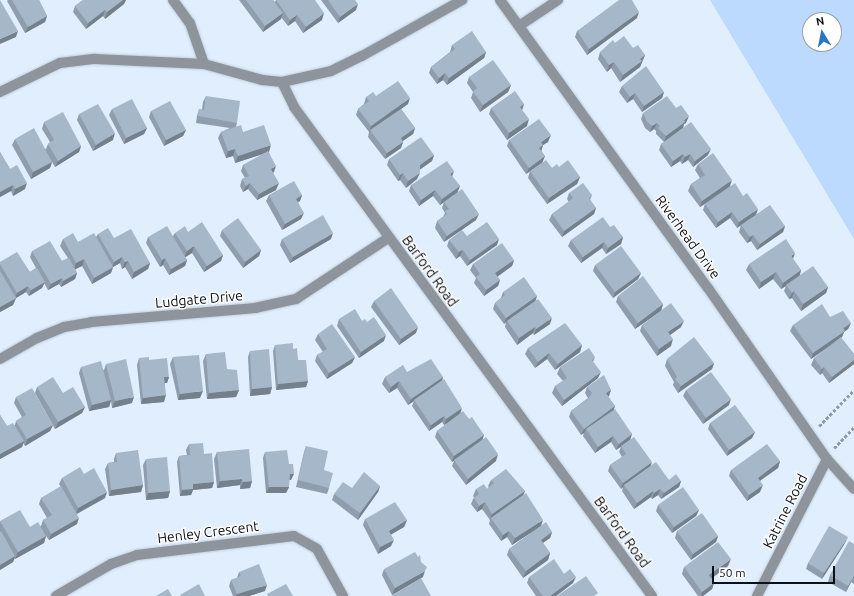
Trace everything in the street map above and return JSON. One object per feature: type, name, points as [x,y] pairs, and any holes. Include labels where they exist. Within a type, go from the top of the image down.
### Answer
[{"type":"street","points":[[173,0],[190,23],[204,64]]},
{"type":"street","points":[[0,92],[60,63],[95,59],[204,64],[262,80],[282,82],[331,71],[362,56],[462,0]]},
{"type":"street","name":"Riverhead Drive","points":[[500,0],[826,458],[854,489]]},
{"type":"street","points":[[519,26],[558,0]]},
{"type":"street","name":"Barford Road","points":[[282,82],[294,107],[388,238],[652,596]]},
{"type":"street","name":"Ludgate Drive","points":[[0,359],[37,338],[64,327],[91,322],[255,308],[296,299],[388,238]]},
{"type":"street","name":"Katrine Road","points":[[757,596],[826,458]]},
{"type":"street","name":"Henley Crescent","points":[[56,596],[74,592],[112,564],[137,555],[294,536],[317,549],[343,596]]},
{"type":"path","points":[[810,435],[854,390]]},
{"type":"path","points":[[826,458],[854,427]]},
{"type":"shaded area","points":[[710,0],[854,0],[854,239]]},
{"type":"building","points":[[0,0],[18,31],[0,39]]},
{"type":"building","points":[[12,0],[39,0],[47,16],[28,27]]},
{"type":"building","points":[[83,0],[123,0],[107,12],[105,10],[88,23],[75,6]]},
{"type":"building","points":[[246,0],[273,0],[283,13],[265,26]]},
{"type":"building","points":[[276,0],[315,0],[324,13],[306,27],[297,15],[290,20]]},
{"type":"building","points":[[328,0],[355,0],[358,4],[340,17]]},
{"type":"building","points":[[619,0],[632,0],[639,12],[589,49],[577,31]]},
{"type":"building","points":[[472,31],[486,52],[449,78],[445,73],[439,78],[431,67],[455,49],[452,45]]},
{"type":"building","points":[[624,36],[633,48],[638,45],[645,55],[640,59],[642,61],[623,75],[614,62],[609,65],[600,52],[613,40],[615,43]]},
{"type":"building","points":[[493,60],[511,85],[483,105],[473,92],[477,88],[469,77]]},
{"type":"building","points":[[646,66],[664,92],[644,106],[635,93],[630,97],[622,86]]},
{"type":"building","points":[[398,81],[410,98],[371,126],[358,109],[369,101],[366,97],[373,92],[376,96]]},
{"type":"building","points":[[515,91],[524,104],[520,107],[529,119],[509,133],[491,108]]},
{"type":"building","points":[[206,96],[240,101],[237,123],[198,116],[199,109],[204,110]]},
{"type":"building","points":[[667,96],[676,108],[681,105],[689,116],[684,120],[685,122],[666,136],[658,128],[660,126],[657,123],[652,126],[647,122],[643,113]]},
{"type":"building","points":[[132,99],[147,128],[126,138],[112,109]]},
{"type":"building","points":[[170,101],[186,130],[166,140],[151,111]]},
{"type":"building","points":[[98,104],[115,133],[96,145],[79,114]]},
{"type":"building","points":[[401,109],[415,128],[401,138],[403,142],[387,153],[370,130]]},
{"type":"building","points":[[63,112],[81,146],[58,161],[48,144],[54,140],[44,122]]},
{"type":"building","points":[[539,119],[551,135],[541,142],[543,145],[539,148],[545,156],[529,168],[509,140]]},
{"type":"building","points":[[691,122],[711,149],[695,161],[690,154],[685,157],[683,154],[673,161],[661,144]]},
{"type":"building","points":[[241,125],[243,132],[264,125],[271,145],[238,156],[235,149],[228,151],[221,132]]},
{"type":"building","points":[[34,128],[52,162],[33,172],[15,139]]},
{"type":"building","points":[[421,137],[434,155],[420,165],[420,173],[408,181],[403,173],[400,175],[389,159]]},
{"type":"building","points":[[268,151],[276,166],[271,169],[279,183],[259,194],[250,183],[246,186],[242,179],[249,176],[243,165]]},
{"type":"building","points":[[0,152],[10,169],[17,165],[27,183],[15,189],[13,185],[0,192]]},
{"type":"building","points":[[713,153],[732,180],[702,201],[691,184],[705,175],[698,164]]},
{"type":"building","points":[[546,160],[552,168],[557,164],[559,167],[568,160],[580,177],[549,198],[530,171]]},
{"type":"building","points":[[447,161],[454,171],[450,174],[460,186],[442,199],[435,190],[421,200],[411,185]]},
{"type":"building","points":[[294,181],[302,195],[296,199],[304,213],[285,224],[269,195]]},
{"type":"building","points":[[583,183],[592,195],[589,198],[596,208],[564,231],[552,214],[573,198],[569,193]]},
{"type":"building","points":[[735,183],[743,196],[747,193],[758,209],[739,222],[732,212],[718,222],[705,204]]},
{"type":"building","points":[[462,189],[479,214],[447,236],[437,221],[447,214],[445,211],[449,209],[444,202]]},
{"type":"building","points":[[770,205],[785,226],[760,244],[753,235],[750,237],[741,225]]},
{"type":"building","points":[[323,215],[333,233],[293,257],[282,239]]},
{"type":"building","points":[[603,217],[610,227],[614,225],[623,237],[608,248],[604,242],[583,257],[571,240]]},
{"type":"building","points":[[238,218],[261,250],[245,262],[222,230]]},
{"type":"building","points":[[202,222],[223,255],[207,266],[194,246],[187,251],[175,233],[185,226],[188,232]]},
{"type":"building","points":[[487,222],[499,239],[470,260],[463,250],[459,252],[449,240],[462,230],[467,236]]},
{"type":"building","points":[[167,226],[187,260],[171,269],[165,258],[162,260],[148,237]]},
{"type":"building","points":[[108,228],[114,238],[131,229],[150,263],[134,272],[128,261],[125,262],[122,257],[114,262],[98,234]]},
{"type":"building","points":[[73,233],[78,242],[94,233],[113,267],[94,278],[84,259],[76,263],[63,239]]},
{"type":"building","points":[[786,239],[795,253],[791,256],[801,270],[783,283],[776,272],[761,282],[749,264]]},
{"type":"building","points":[[50,241],[62,261],[69,258],[77,273],[63,281],[62,278],[51,284],[32,251]]},
{"type":"building","points":[[502,243],[514,260],[495,273],[500,280],[486,290],[476,277],[480,274],[473,264]]},
{"type":"building","points":[[621,246],[641,273],[615,292],[595,265]]},
{"type":"building","points":[[17,252],[30,272],[37,268],[45,282],[31,290],[28,286],[17,293],[0,262]]},
{"type":"building","points":[[813,266],[828,287],[803,304],[794,291],[792,293],[786,285]]},
{"type":"building","points":[[0,271],[16,298],[0,307]]},
{"type":"building","points":[[643,276],[663,304],[638,323],[618,296]]},
{"type":"building","points":[[524,277],[537,296],[506,318],[495,303],[505,295],[503,292]]},
{"type":"building","points":[[391,288],[418,327],[401,339],[374,301]]},
{"type":"building","points":[[538,299],[552,318],[519,338],[507,321]]},
{"type":"building","points":[[671,303],[684,321],[668,332],[673,339],[659,349],[642,325]]},
{"type":"building","points":[[822,304],[830,317],[843,311],[851,323],[843,328],[845,331],[813,353],[793,325]]},
{"type":"building","points":[[355,309],[362,321],[365,319],[367,322],[374,317],[386,335],[361,352],[339,319]]},
{"type":"building","points":[[565,323],[582,345],[558,364],[549,353],[538,362],[528,348]]},
{"type":"building","points":[[332,324],[355,357],[329,373],[317,355],[327,349],[318,334]]},
{"type":"building","points":[[694,337],[714,363],[681,386],[675,379],[677,377],[667,359]]},
{"type":"building","points":[[841,337],[854,354],[854,360],[832,377],[824,367],[822,369],[814,358]]},
{"type":"building","points":[[293,343],[293,349],[297,348],[298,360],[306,360],[308,381],[278,384],[275,345]]},
{"type":"building","points":[[589,348],[595,357],[592,360],[601,372],[564,400],[555,386],[567,378],[560,367]]},
{"type":"building","points":[[269,349],[272,387],[252,389],[250,351]]},
{"type":"building","points":[[225,352],[227,369],[237,370],[239,390],[209,393],[206,354]]},
{"type":"building","points":[[199,355],[203,391],[180,394],[173,357]]},
{"type":"building","points":[[149,357],[149,360],[167,358],[169,377],[164,377],[166,395],[143,398],[139,358]]},
{"type":"building","points":[[126,359],[134,397],[115,401],[106,364]]},
{"type":"building","points":[[431,359],[443,377],[411,399],[399,381],[391,387],[385,377],[403,365],[407,372]]},
{"type":"building","points":[[101,361],[111,400],[92,405],[81,367]]},
{"type":"building","points":[[711,372],[731,399],[706,418],[686,390]]},
{"type":"building","points":[[604,375],[611,390],[606,393],[615,406],[584,429],[571,411],[588,399],[592,393],[587,387]]},
{"type":"building","points":[[53,377],[63,393],[73,387],[85,407],[58,422],[37,387]]},
{"type":"building","points":[[444,379],[462,408],[446,419],[444,416],[431,425],[414,400]]},
{"type":"building","points":[[32,388],[53,425],[27,439],[16,421],[26,415],[16,397]]},
{"type":"building","points":[[735,405],[755,432],[729,450],[710,423]]},
{"type":"building","points":[[615,409],[632,434],[619,444],[613,436],[598,447],[586,429]]},
{"type":"building","points":[[463,411],[469,419],[472,417],[484,435],[454,456],[437,431]]},
{"type":"building","points":[[0,415],[7,426],[13,423],[24,441],[0,454]]},
{"type":"building","points":[[486,437],[498,454],[468,479],[454,460]]},
{"type":"building","points":[[634,437],[652,462],[623,483],[610,465],[626,454],[621,446]]},
{"type":"building","points":[[203,443],[204,454],[212,453],[214,482],[193,484],[193,489],[182,490],[179,456],[190,455],[189,444]]},
{"type":"building","points":[[767,444],[780,461],[758,478],[763,485],[749,495],[731,470]]},
{"type":"building","points":[[306,446],[328,451],[324,470],[333,473],[329,488],[298,480]]},
{"type":"building","points":[[249,449],[252,481],[243,482],[242,479],[220,481],[217,452]]},
{"type":"building","points":[[138,450],[143,485],[111,490],[108,463],[117,462],[116,453]]},
{"type":"building","points":[[287,450],[289,464],[293,464],[294,474],[290,474],[289,487],[269,487],[265,452]]},
{"type":"building","points":[[167,457],[170,491],[148,493],[146,459]]},
{"type":"building","points":[[656,462],[669,480],[676,474],[681,481],[664,493],[660,489],[654,493],[653,491],[637,503],[624,485]]},
{"type":"building","points":[[80,467],[84,474],[94,468],[107,492],[78,508],[62,478]]},
{"type":"building","points":[[506,469],[525,491],[492,514],[485,502],[479,506],[474,498],[479,494],[476,489],[484,484],[487,489],[494,483],[491,480]]},
{"type":"building","points":[[364,472],[380,486],[360,513],[334,494],[343,482],[352,488]]},
{"type":"building","points":[[61,486],[79,518],[51,534],[43,520],[52,515],[41,498]]},
{"type":"building","points":[[683,487],[699,510],[674,527],[658,505]]},
{"type":"building","points":[[526,493],[543,520],[515,538],[509,531],[503,535],[491,518]]},
{"type":"building","points":[[395,502],[407,520],[389,531],[394,540],[380,547],[365,519]]},
{"type":"building","points":[[20,510],[30,527],[38,522],[46,536],[18,552],[0,521]]},
{"type":"building","points":[[702,513],[718,536],[693,554],[677,531]]},
{"type":"building","points":[[546,522],[552,532],[541,540],[550,553],[526,571],[509,549]]},
{"type":"building","points":[[829,526],[848,537],[824,573],[808,563]]},
{"type":"building","points":[[1,531],[15,556],[0,565],[0,532]]},
{"type":"building","points":[[849,541],[854,544],[854,576],[848,586],[830,575]]},
{"type":"building","points":[[718,542],[731,559],[709,575],[714,583],[702,592],[684,567]]},
{"type":"building","points":[[415,552],[418,557],[420,555],[421,562],[427,567],[425,571],[395,588],[384,569]]},
{"type":"building","points":[[554,559],[564,574],[570,569],[576,577],[550,596],[543,596],[529,577]]},
{"type":"building","points":[[259,564],[267,585],[237,594],[231,580],[241,576],[239,572]]},
{"type":"building","points":[[586,576],[598,593],[594,596],[557,596]]},
{"type":"building","points":[[421,578],[431,596],[391,596]]},
{"type":"building","points":[[199,584],[205,596],[180,595]]},
{"type":"building","points":[[286,584],[293,596],[268,596],[267,594]]},
{"type":"building","points":[[168,589],[172,596],[156,596]]}]
